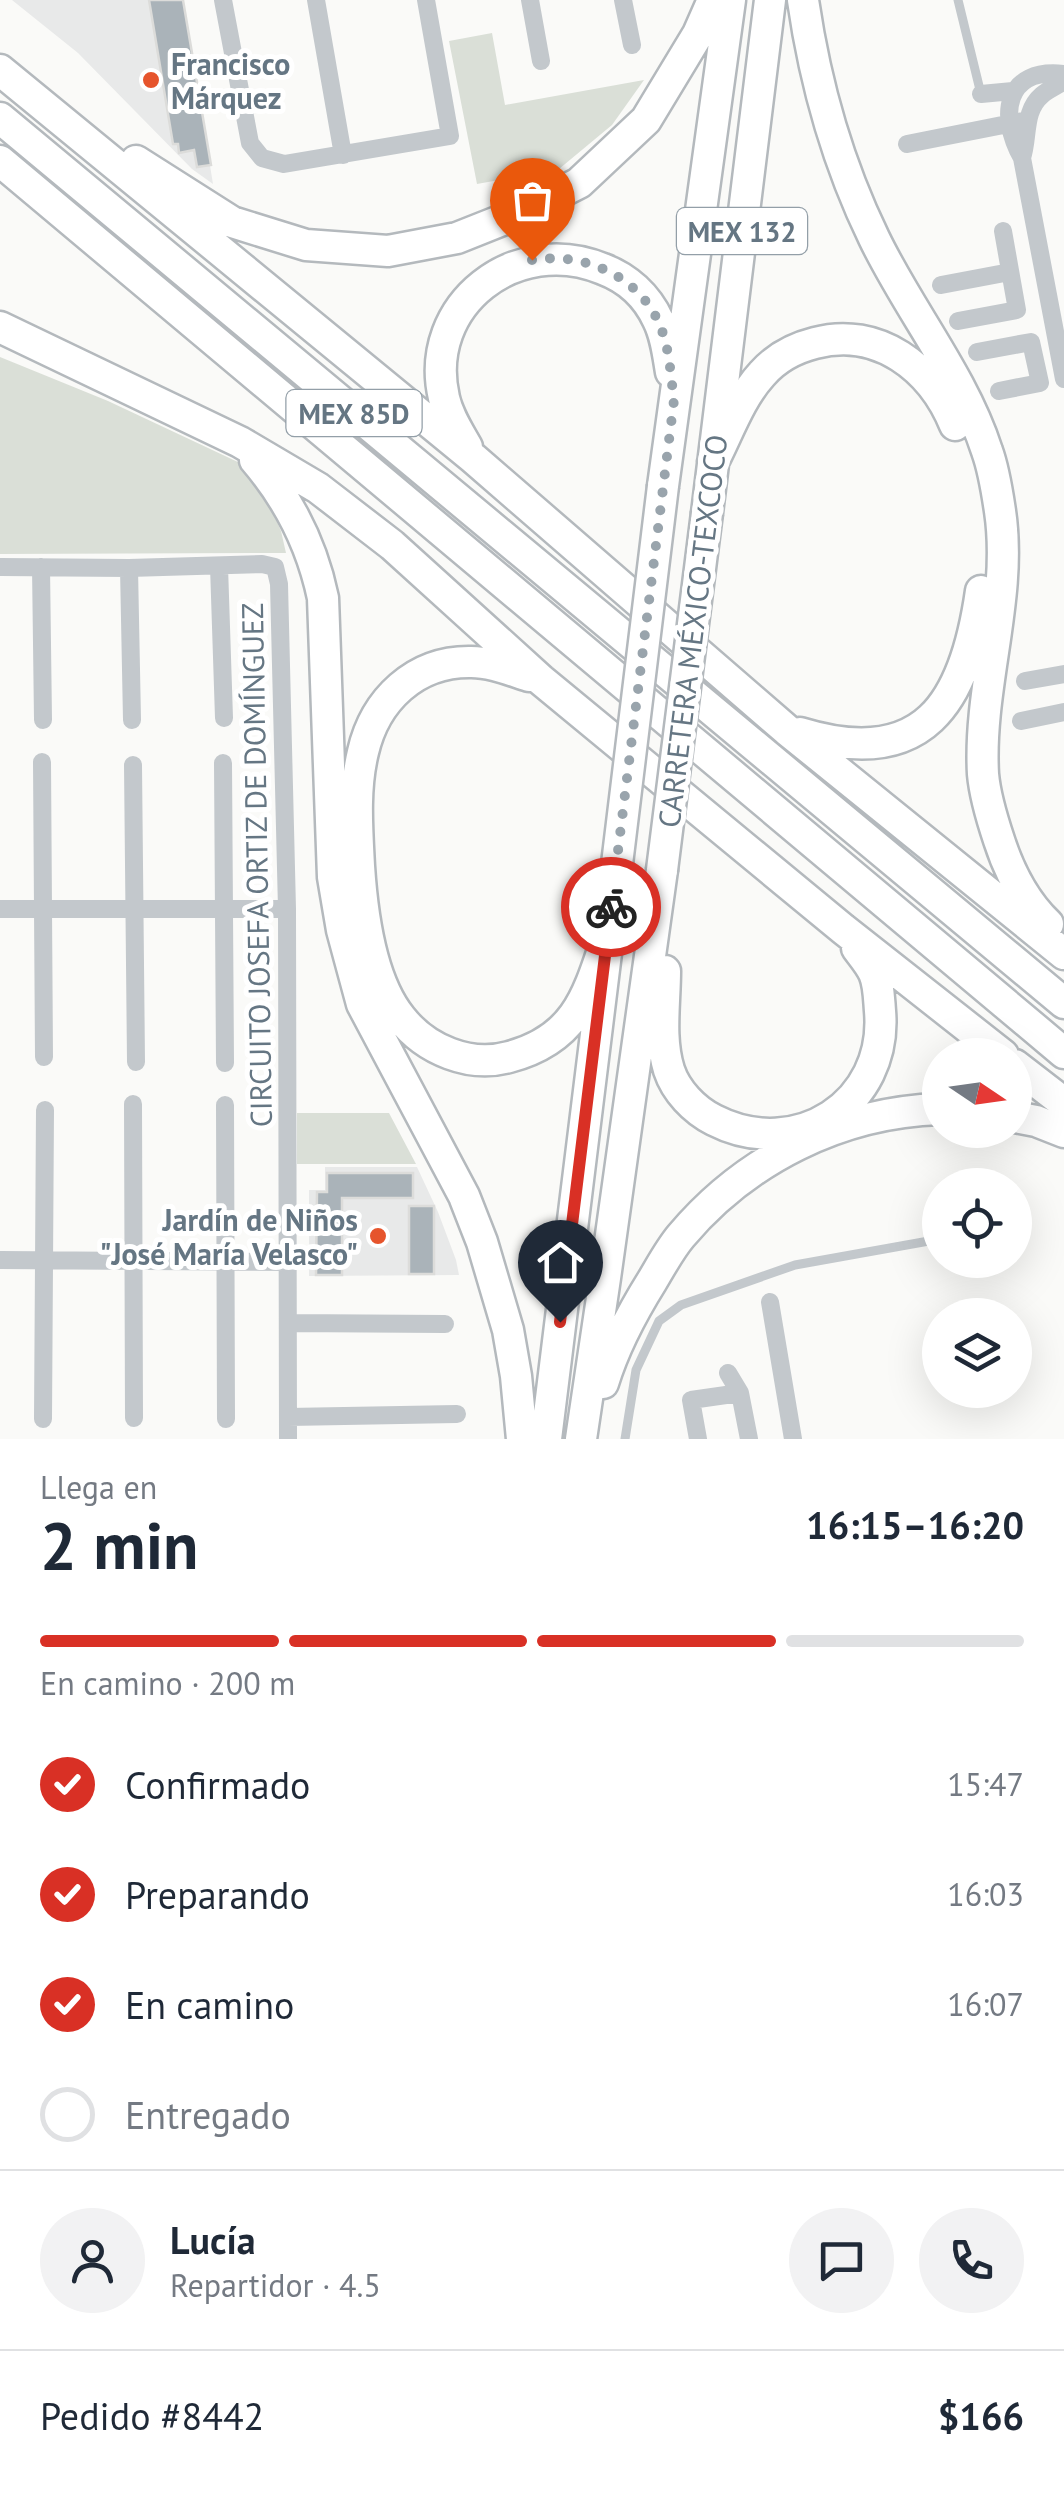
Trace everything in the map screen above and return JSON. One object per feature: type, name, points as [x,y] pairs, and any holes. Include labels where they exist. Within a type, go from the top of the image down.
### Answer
[{"type":"highway","points":[[28,94],[232,222],[306,245],[388,251],[457,238],[520,213],[578,183],[646,120],[698,34],[713,0]]},
{"type":"highway","name":"CARRETERA MÉXICO-TEXCOCO","points":[[546,1439],[663,486],[730,0]]},
{"type":"highway","name":"CARRETERA MÉXICO-TEXCOCO","points":[[584,1439],[662,870],[770,0]]},
{"type":"highway","points":[[803,0],[823,105],[852,192],[969,409],[988,453],[1002,526],[1004,567],[984,739],[987,798],[1004,856],[1018,885],[1036,913],[1064,940]]},
{"type":"highway","points":[[0,70],[473,458],[787,730],[1064,954]]},
{"type":"highway","name":"MEX 85D","points":[[0,118],[1064,1003]]},
{"type":"highway","name":"MEX 85D","points":[[0,162],[1064,1054]]},
{"type":"highway","points":[[473,458],[444,399],[441,379],[446,337],[470,297],[491,278],[532,260],[562,258],[592,264],[635,288],[665,338],[674,400]]},
{"type":"highway","points":[[0,327],[240,442],[318,488],[392,545],[541,680],[981,1038]]},
{"type":"highway","points":[[713,462],[748,392],[764,372],[783,356],[804,346],[846,338],[886,348],[921,372],[950,411],[977,486],[984,571],[967,661],[954,692],[919,728],[881,743],[837,744],[787,730]]},
{"type":"highway","points":[[240,442],[292,510],[317,568],[326,634],[334,877],[342,930],[362,1004],[464,1196],[482,1242],[508,1330],[522,1439]]},
{"type":"highway","points":[[541,680],[496,665],[469,662],[441,666],[414,677],[389,697],[373,721],[362,754],[358,794],[361,891],[370,945],[385,990],[401,1018],[424,1040],[445,1054],[500,1060],[550,1040],[570,1021],[588,994],[608,934]]},
{"type":"highway","points":[[656,912],[665,958],[663,1021],[670,1073],[691,1104],[708,1117],[751,1134],[800,1132],[820,1123],[856,1094],[868,1074],[882,1025],[879,998],[874,973],[843,929]]},
{"type":"highway","points":[[1032,1078],[1064,1103]]},
{"type":"highway","points":[[584,1439],[610,1359],[636,1306],[680,1237],[740,1178],[798,1143],[848,1124],[922,1110]]},
{"type":"highway","points":[[1032,1120],[1064,1132]]},
{"type":"street","points":[[224,0],[250,143],[262,158],[284,164],[450,136],[426,0]]},
{"type":"street","points":[[316,0],[343,155]]},
{"type":"street","points":[[530,0],[541,61]]},
{"type":"street","points":[[624,0],[632,45]]},
{"type":"street","points":[[981,94],[1012,91],[1026,80],[1052,73],[1064,78]]},
{"type":"street","points":[[1064,78],[1018,122],[1014,146],[1022,158],[1044,283],[1056,302],[1064,379]]},
{"type":"street","points":[[1012,91],[1009,104],[1018,122]]},
{"type":"street","points":[[907,144],[1018,122]]},
{"type":"street","points":[[958,321],[1018,310],[1002,231]]},
{"type":"street","points":[[941,286],[1012,280],[1044,283]]},
{"type":"street","points":[[977,352],[1031,342],[1040,383],[999,391]]},
{"type":"street","points":[[1036,362],[1060,360]]},
{"type":"street","name":"CIRCUITO JOSEFA ORTIZ DE DOMÍNGUEZ","points":[[0,567],[262,564],[275,568],[280,584],[287,908],[288,1439]]},
{"type":"street","points":[[220,566],[224,718]]},
{"type":"street","points":[[41,567],[43,720]]},
{"type":"street","points":[[129,568],[132,720]]},
{"type":"street","points":[[1025,681],[1064,674]]},
{"type":"street","points":[[1021,721],[1064,712]]},
{"type":"street","points":[[42,762],[44,1057]]},
{"type":"street","points":[[223,763],[225,1062]]},
{"type":"street","points":[[133,765],[136,1062]]},
{"type":"street","points":[[0,910],[287,908]]},
{"type":"street","points":[[132,1104],[134,1418]]},
{"type":"street","points":[[225,1105],[226,1419]]},
{"type":"street","points":[[43,1419],[45,1110]]},
{"type":"street","points":[[0,1260],[288,1262]]},
{"type":"street","points":[[770,1302],[793,1439]]},
{"type":"street","points":[[288,1324],[445,1324]]},
{"type":"street","points":[[728,1374],[740,1393],[749,1439]]},
{"type":"street","points":[[698,1439],[692,1400],[740,1393]]},
{"type":"street","points":[[288,1417],[457,1414]]},
{"type":"lane","points":[[958,0],[981,94]]},
{"type":"lane","points":[[625,1439],[636,1370],[659,1322],[681,1305],[795,1266],[922,1242]]},
{"type":"shaded area","name":"Francisco Márquez","points":[[12,0],[183,0],[213,184],[192,169],[78,53]]},
{"type":"shaded area","points":[[492,33],[505,105],[644,80],[612,125],[559,169],[477,184],[449,41]]},
{"type":"shaded area","points":[[0,357],[108,401],[240,463],[268,501],[286,553],[0,554]]},
{"type":"shaded area","points":[[297,1113],[389,1113],[416,1164],[297,1164]]},
{"type":"shaded area","name":"Jardín de Niños \"José María Velasco\"","points":[[325,1167],[417,1167],[438,1212],[459,1275],[309,1276],[309,1190],[325,1190]]},
{"type":"building","points":[[149,0],[183,0],[211,165],[197,167],[194,150],[179,153],[178,144],[173,144]]},
{"type":"building","points":[[327,1173],[413,1173],[413,1198],[342,1198],[342,1275],[316,1275],[317,1192],[327,1192]]},
{"type":"building","points":[[409,1206],[434,1206],[434,1274],[409,1274]]},
{"type":"way so far","points":[[532,260],[562,258],[592,264],[635,288],[658,318],[665,338],[674,400],[611,907]]},
{"type":"place","name":"Francisco Márquez","points":[[151,80]]},
{"type":"place","name":"Jardín de Niños \"José María Velasco\"","points":[[378,1236]]},
{"type":"route","points":[[560,1322],[611,907]]}]
